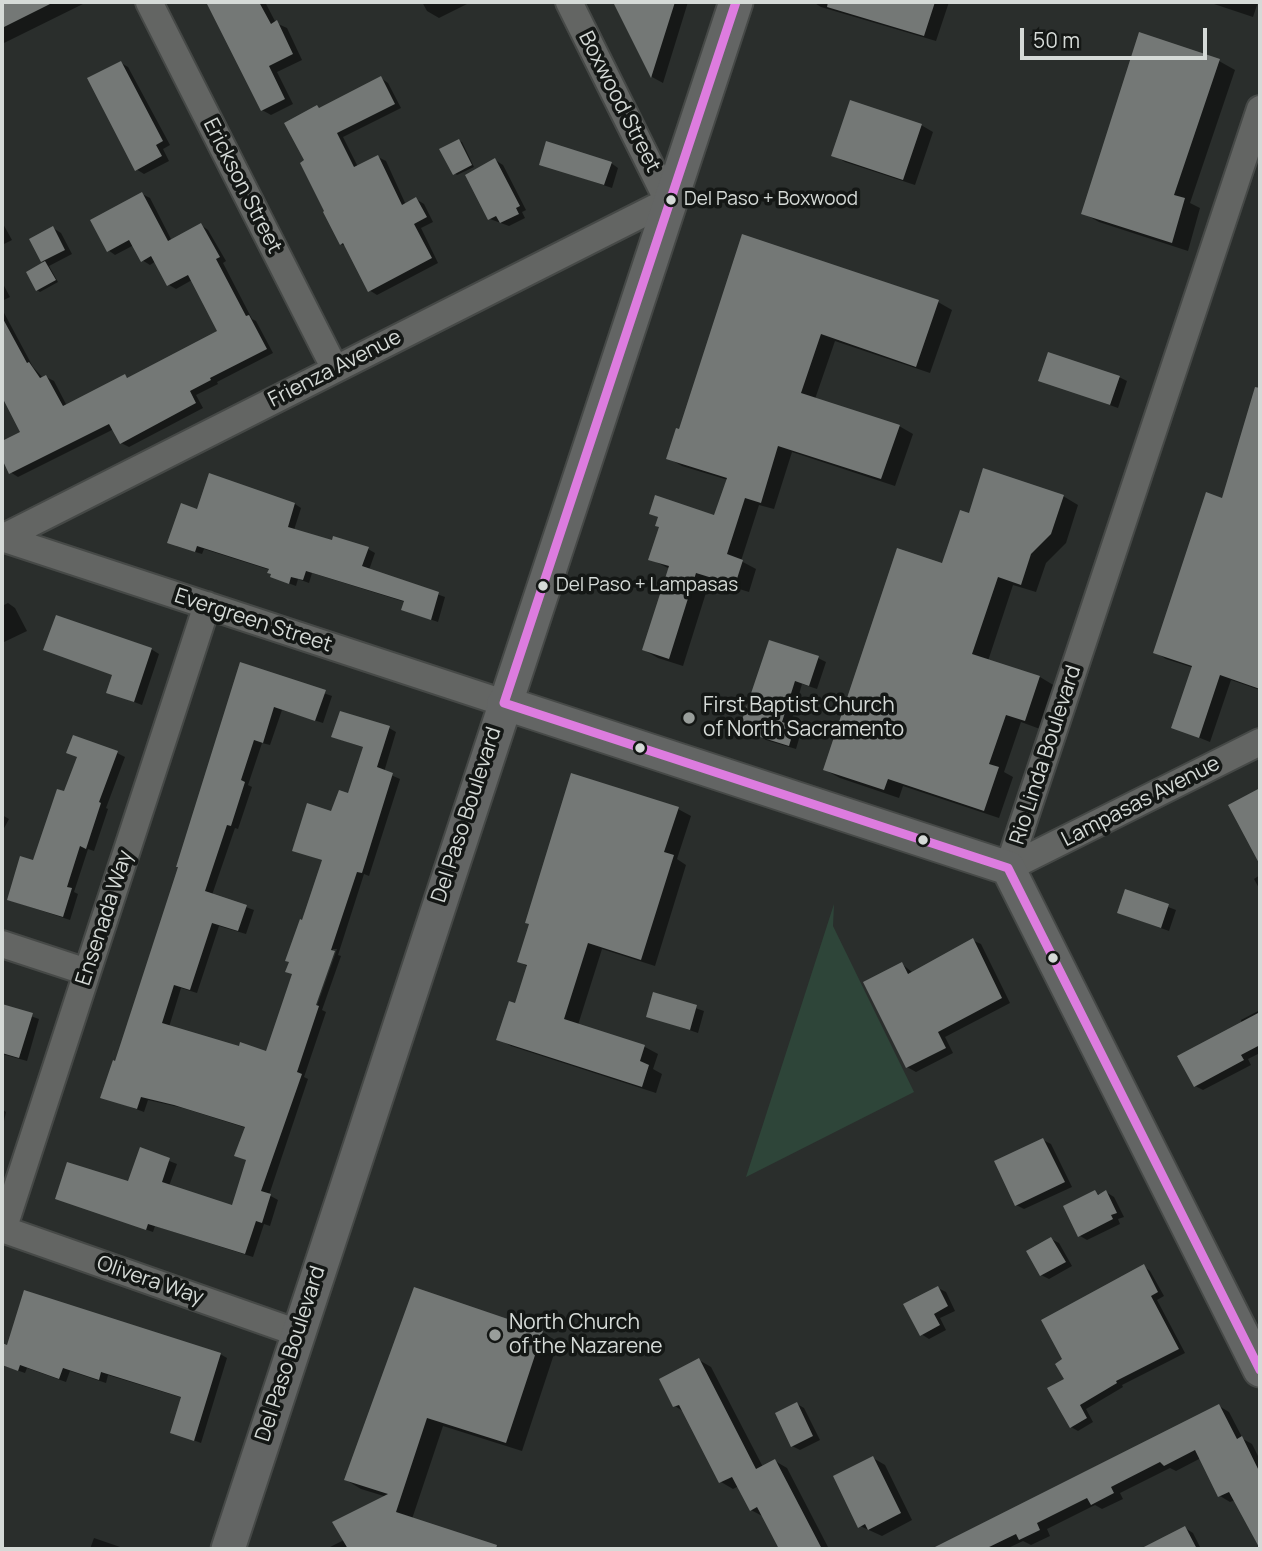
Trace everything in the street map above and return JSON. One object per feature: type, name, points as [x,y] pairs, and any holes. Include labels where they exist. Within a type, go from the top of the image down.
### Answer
[{"type":"main road","name":"Del Paso Boulevard","points":[[228,1549],[668,201],[736,2]]},
{"type":"main road","points":[[504,703],[1008,869]]},
{"type":"main road","name":"Rio Linda Boulevard","points":[[1008,869],[1260,1370]]},
{"type":"street","name":"Erickson Street","points":[[149,2],[335,369]]},
{"type":"street","name":"Boxwood Street","points":[[569,2],[668,201]]},
{"type":"street","name":"Rio Linda Boulevard","points":[[1008,869],[1260,109]]},
{"type":"street","name":"Frienza Avenue","points":[[2,538],[668,201]]},
{"type":"street","name":"Evergreen Street","points":[[2,538],[504,703]]},
{"type":"street","name":"Ensenada Way","points":[[2,1229],[207,606]]},
{"type":"street","name":"Lampasas Avenue","points":[[1008,869],[1260,741]]},
{"type":"street","points":[[2,944],[87,972]]},
{"type":"street","name":"Olivera Way","points":[[2,1229],[298,1334]]},
{"type":"green space","points":[[834,904],[833,926],[914,1092],[746,1177]]},
{"type":"building","points":[[2,2],[54,2],[2,28]]},
{"type":"building","points":[[206,2],[259,2],[271,24],[277,20],[293,54],[269,66],[285,99],[261,111]]},
{"type":"building","points":[[613,2],[675,2],[651,78]]},
{"type":"building","points":[[828,2],[935,2],[924,36],[827,7]]},
{"type":"building","points":[[1139,32],[1220,59],[1174,195],[1185,198],[1172,243],[1081,214]]},
{"type":"building","points":[[121,61],[163,141],[156,145],[162,156],[135,171],[87,78]]},
{"type":"building","points":[[381,76],[395,104],[337,133],[354,167],[378,155],[402,205],[416,197],[427,217],[414,224],[432,258],[368,292],[343,243],[340,245],[323,212],[300,163],[304,160],[284,123]]},
{"type":"building","points":[[850,100],[922,124],[903,180],[831,156]]},
{"type":"building","points":[[459,139],[472,165],[453,175],[439,149]]},
{"type":"building","points":[[546,141],[612,162],[604,185],[539,165]]},
{"type":"building","points":[[495,158],[520,206],[516,208],[519,214],[500,223],[496,216],[488,220],[465,175]]},
{"type":"building","points":[[142,192],[168,241],[201,223],[220,257],[216,259],[267,349],[190,391],[196,403],[120,444],[109,424],[9,474],[2,459],[2,441],[20,432],[2,397],[2,317],[27,363],[29,362],[40,378],[46,375],[63,406],[125,374],[127,378],[217,331],[188,275],[167,286],[151,256],[141,262],[129,240],[107,252],[90,220]]},
{"type":"building","points":[[53,226],[65,250],[41,262],[29,239]]},
{"type":"building","points":[[742,234],[939,300],[916,367],[821,334],[801,393],[900,425],[881,479],[778,446],[761,503],[745,498],[727,554],[743,560],[735,585],[696,573],[669,659],[642,650],[669,566],[648,560],[659,527],[655,526],[658,517],[649,514],[655,495],[714,515],[727,478],[666,459],[676,428],[679,429]]},
{"type":"building","points":[[45,261],[56,280],[36,291],[26,272]]},
{"type":"building","points":[[1048,352],[1120,376],[1110,405],[1038,381]]},
{"type":"building","points":[[1255,387],[1260,388],[1260,689],[1220,675],[1199,738],[1171,728],[1192,666],[1153,653],[1206,492],[1222,498]]},
{"type":"building","points":[[983,468],[1064,495],[1051,534],[1031,554],[1021,585],[998,577],[972,654],[1040,676],[1025,721],[1006,715],[989,764],[999,767],[984,811],[888,779],[884,790],[823,770],[897,548],[942,563],[960,510],[969,513]]},
{"type":"building","points":[[209,473],[295,503],[288,527],[369,547],[362,566],[439,592],[431,620],[401,610],[404,601],[306,571],[303,580],[291,577],[289,584],[270,577],[271,574],[267,573],[269,569],[197,546],[195,552],[167,543],[181,503],[197,509]]},
{"type":"building","points":[[56,615],[152,648],[134,702],[106,693],[112,675],[43,650]]},
{"type":"building","points":[[769,640],[819,656],[809,686],[795,681],[782,722],[795,726],[789,746],[757,736],[757,730],[740,726]]},
{"type":"building","points":[[240,662],[326,690],[315,721],[274,707],[263,743],[254,740],[241,780],[245,782],[231,826],[227,825],[205,891],[247,905],[238,931],[212,923],[190,990],[174,985],[162,1023],[239,1046],[240,1042],[266,1051],[292,974],[285,972],[289,962],[285,961],[322,860],[292,851],[307,803],[331,811],[339,790],[348,793],[363,747],[331,737],[340,711],[390,726],[377,767],[393,773],[362,873],[357,872],[331,950],[335,951],[297,1072],[302,1074],[261,1191],[271,1194],[262,1223],[256,1221],[245,1254],[148,1224],[146,1230],[55,1199],[67,1162],[128,1181],[140,1147],[170,1158],[162,1182],[232,1205],[246,1160],[234,1156],[245,1127],[141,1097],[137,1109],[100,1098],[113,1060],[115,1061],[178,867]]},
{"type":"building","points":[[73,735],[118,751],[99,802],[101,803],[86,849],[80,846],[67,887],[72,888],[63,917],[7,900],[20,856],[33,860],[57,789],[64,791],[77,757],[66,753]]},
{"type":"building","points":[[571,773],[679,807],[664,852],[674,855],[641,960],[588,943],[564,1019],[645,1045],[640,1061],[649,1065],[642,1087],[496,1040],[509,1001],[515,1003],[527,965],[517,962],[529,924],[525,923]]},
{"type":"building","points":[[1260,788],[1260,865],[1228,805]]},
{"type":"building","points":[[1125,889],[1169,904],[1161,928],[1117,913]]},
{"type":"building","points":[[973,938],[1002,998],[938,1032],[946,1048],[906,1068],[863,982],[902,962],[908,974]]},
{"type":"building","points":[[653,992],[697,1005],[690,1030],[646,1017]]},
{"type":"building","points":[[2,1004],[33,1013],[19,1058],[2,1053]]},
{"type":"building","points":[[1260,1012],[1260,1045],[1241,1055],[1244,1060],[1194,1087],[1177,1056]]},
{"type":"building","points":[[1043,1138],[1065,1182],[1015,1206],[994,1161]]},
{"type":"building","points":[[1095,1190],[1098,1195],[1106,1190],[1117,1213],[1111,1215],[1113,1219],[1078,1237],[1063,1206]]},
{"type":"building","points":[[1051,1237],[1066,1262],[1040,1276],[1026,1251]]},
{"type":"building","points":[[1144,1264],[1158,1292],[1151,1296],[1179,1349],[1116,1381],[1117,1383],[1080,1405],[1087,1418],[1070,1428],[1047,1388],[1064,1379],[1055,1364],[1062,1359],[1041,1320]]},
{"type":"building","points":[[938,1286],[948,1306],[934,1314],[940,1325],[920,1336],[903,1304]]},
{"type":"building","points":[[414,1287],[543,1331],[506,1443],[427,1418],[396,1512],[497,1545],[496,1549],[348,1549],[332,1522],[388,1494],[344,1480]]},
{"type":"building","points":[[24,1290],[221,1353],[194,1441],[170,1433],[181,1397],[101,1372],[99,1380],[63,1368],[59,1379],[20,1365],[18,1371],[2,1365],[2,1343],[7,1345]]},
{"type":"building","points":[[699,1358],[756,1469],[775,1459],[822,1549],[779,1549],[757,1507],[750,1511],[732,1477],[719,1483],[679,1405],[673,1407],[659,1379]]},
{"type":"building","points":[[797,1402],[813,1436],[791,1447],[775,1413]]},
{"type":"building","points":[[1219,1404],[1237,1439],[1242,1436],[1260,1473],[1260,1549],[1229,1492],[1218,1497],[1195,1450],[1164,1466],[1160,1462],[1111,1487],[1114,1493],[1091,1505],[1087,1498],[1037,1523],[1040,1530],[1019,1540],[1016,1534],[985,1549],[931,1549]]},
{"type":"building","points":[[873,1456],[901,1513],[868,1530],[865,1524],[858,1528],[833,1476]]},
{"type":"building","points":[[1185,1526],[1197,1549],[1140,1549]]},
{"type":"transit line","points":[[736,2],[504,703],[1008,868],[1260,1370]]},
{"type":"place","name":"Del Paso + Boxwood","points":[[671,200]]},
{"type":"place","name":"Del Paso + Lampasas","points":[[543,586]]},
{"type":"place","name":"First Baptist Church of North Sacramento","points":[[689,718]]},
{"type":"place","name":"North Church of the Nazarene","points":[[495,1335]]}]
